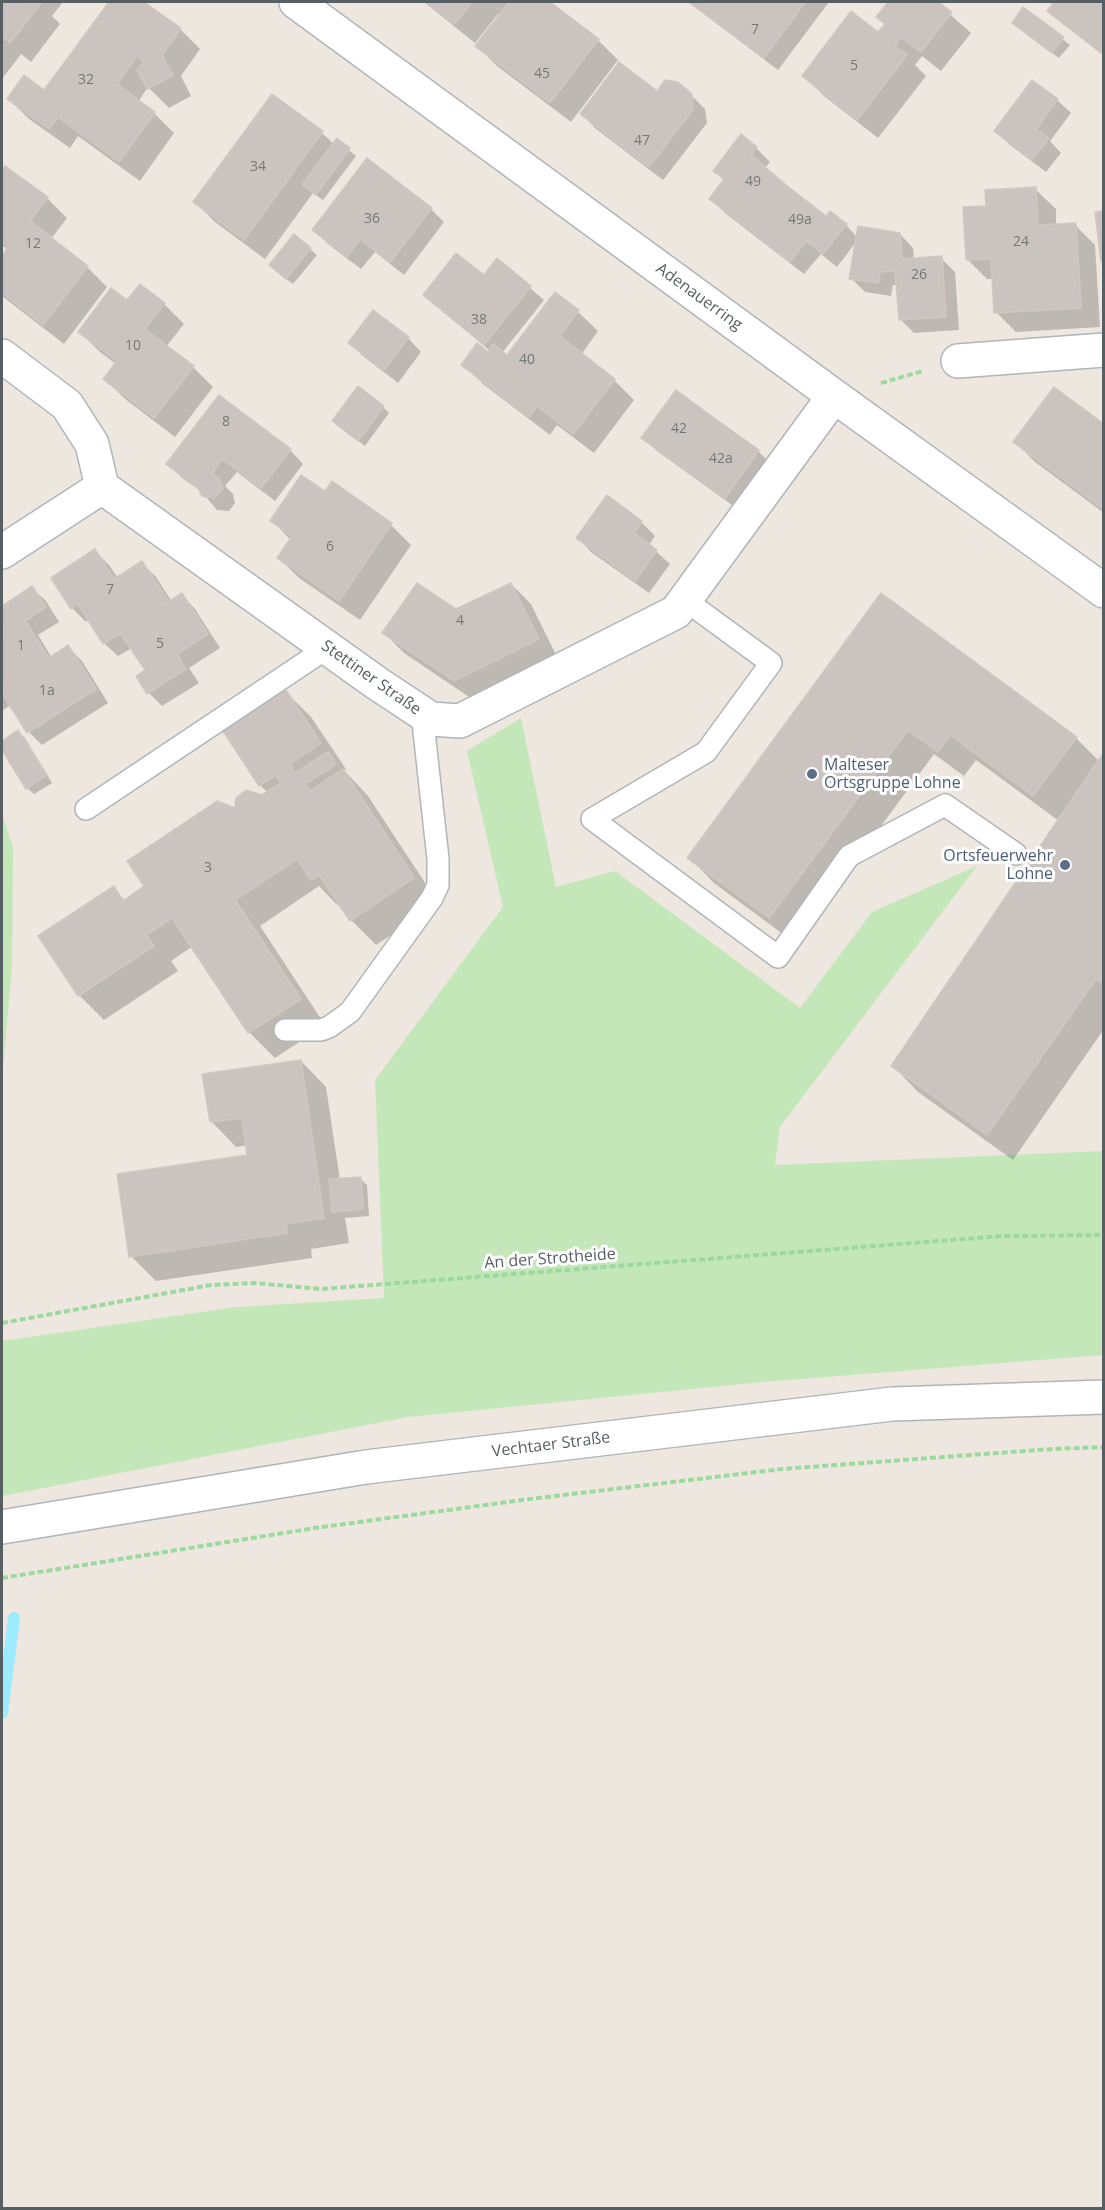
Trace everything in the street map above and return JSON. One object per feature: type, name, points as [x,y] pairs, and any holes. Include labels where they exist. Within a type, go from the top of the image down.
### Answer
[{"type":"street","name":"Adenauerring","points":[[296,2],[1104,591]]},
{"type":"street","points":[[958,362],[1104,350]]},
{"type":"street","points":[[2,356],[67,405],[92,444],[102,487],[2,552]]},
{"type":"street","name":"Stettiner Straße","points":[[102,487],[327,648],[431,719],[460,721],[676,612],[834,396]]},
{"type":"street","name":"Vechtaer Straße","points":[[2,1527],[366,1467],[892,1404],[1104,1397]]},
{"type":"lane","points":[[685,600],[771,663],[706,752],[592,819],[778,957],[849,856],[945,805],[1016,854]]},
{"type":"lane","points":[[86,809],[327,648]]},
{"type":"lane","points":[[285,1030],[329,1028],[350,1012],[432,898],[438,885],[438,859],[422,713]]},
{"type":"path","points":[[834,396],[958,362]]},
{"type":"path","name":"An der Strotheide","points":[[2,1323],[211,1285],[255,1282],[321,1289],[1004,1236],[1104,1235]]},
{"type":"path","points":[[2,1578],[315,1528],[748,1473],[1040,1449],[1104,1447]]},
{"type":"green space","points":[[521,718],[556,887],[615,871],[800,1008],[872,912],[977,866],[780,1127],[775,1165],[1103,1151],[1103,1355],[763,1382],[408,1417],[2,1496],[2,1341],[236,1307],[384,1298],[375,1080],[503,907],[467,751]]},
{"type":"green space","points":[[2,813],[13,848],[12,965],[2,1082]]},
{"type":"building","points":[[2,2],[41,3],[10,43],[2,36]]},
{"type":"building","points":[[109,2],[144,2],[181,28],[162,55],[173,75],[148,89],[137,70],[144,62],[137,56],[117,84],[155,112],[119,162],[58,117],[49,129],[7,99],[24,75],[44,90]]},
{"type":"building","points":[[426,2],[472,2],[454,24]]},
{"type":"building","points":[[509,2],[550,2],[599,39],[550,103],[475,46]]},
{"type":"building","points":[[689,2],[805,2],[764,58]]},
{"type":"building","points":[[888,2],[938,2],[952,12],[921,52],[901,37],[895,46],[907,55],[857,120],[802,76],[851,11],[878,32],[885,24],[876,17]]},
{"type":"building","points":[[1054,2],[1104,2],[1104,55],[1047,11]]},
{"type":"building","points":[[1023,7],[1064,37],[1052,53],[1012,23]]},
{"type":"building","points":[[619,62],[657,91],[665,80],[678,82],[692,94],[693,109],[649,167],[580,114]]},
{"type":"building","points":[[1032,80],[1058,99],[1036,129],[1049,138],[1032,160],[994,131]]},
{"type":"building","points":[[272,94],[323,131],[244,240],[193,202]]},
{"type":"building","points":[[741,134],[757,147],[751,155],[786,185],[750,230],[709,199],[724,179],[713,171]]},
{"type":"building","points":[[337,138],[350,148],[316,195],[302,185]]},
{"type":"building","points":[[367,158],[432,208],[390,262],[360,239],[347,257],[312,230]]},
{"type":"building","points":[[5,166],[48,197],[30,221],[88,266],[43,325],[2,293],[2,256],[8,247],[2,242],[2,170]]},
{"type":"building","points":[[786,185],[826,216],[830,211],[847,224],[823,254],[806,241],[790,262],[750,230]]},
{"type":"building","points":[[1036,187],[1038,225],[1076,223],[1081,308],[994,313],[991,259],[966,260],[963,207],[986,206],[985,190]]},
{"type":"building","points":[[1104,211],[1104,262],[1101,262],[1095,212]]},
{"type":"building","points":[[858,226],[900,233],[902,259],[942,256],[946,317],[899,320],[895,271],[880,272],[878,283],[849,279]]},
{"type":"building","points":[[294,234],[311,248],[286,279],[269,265]]},
{"type":"building","points":[[456,253],[484,275],[497,258],[531,286],[484,345],[423,295]]},
{"type":"building","points":[[140,284],[165,303],[145,329],[194,366],[154,418],[103,379],[117,361],[78,332],[111,288],[127,300]]},
{"type":"building","points":[[555,292],[579,310],[560,336],[615,379],[573,434],[537,406],[529,417],[461,365],[477,343],[488,352],[493,344],[507,355]]},
{"type":"building","points":[[373,310],[409,337],[384,370],[348,343]]},
{"type":"building","points":[[358,386],[384,406],[358,441],[332,421]]},
{"type":"building","points":[[1054,387],[1104,424],[1104,510],[1013,442]]},
{"type":"building","points":[[676,390],[717,420],[683,468],[641,438]]},
{"type":"building","points":[[219,395],[291,449],[261,488],[222,459],[212,473],[219,478],[223,488],[215,498],[202,496],[198,488],[166,464]]},
{"type":"building","points":[[717,420],[759,450],[725,498],[683,468]]},
{"type":"building","points":[[301,475],[325,491],[332,481],[392,523],[339,601],[277,558],[292,536],[270,521]]},
{"type":"building","points":[[607,495],[642,521],[634,533],[657,550],[635,581],[576,538]]},
{"type":"building","points":[[95,549],[114,579],[142,561],[169,602],[103,644],[78,604],[71,609],[51,578]]},
{"type":"building","points":[[417,583],[456,609],[511,583],[539,639],[454,681],[382,633]]},
{"type":"building","points":[[32,586],[46,607],[25,621],[49,658],[2,689],[2,634],[4,633],[2,606]]},
{"type":"building","points":[[182,593],[208,634],[177,654],[186,669],[147,694],[136,676],[145,670],[120,633]]},
{"type":"building","name":"Malteser Ortsgruppe Lohne","points":[[881,593],[1077,737],[1033,796],[950,735],[938,752],[908,730],[769,918],[687,858]]},
{"type":"building","points":[[68,645],[96,689],[27,733],[2,693],[2,689]]},
{"type":"building","points":[[286,690],[321,743],[290,764],[295,773],[328,752],[336,764],[305,784],[310,791],[343,769],[414,878],[350,921],[319,875],[311,880],[297,859],[235,900],[301,999],[248,1033],[172,918],[146,935],[154,946],[78,996],[38,936],[114,886],[123,901],[144,886],[127,861],[217,801],[235,808],[236,798],[246,790],[262,795],[281,783],[276,775],[259,786],[223,731]]},
{"type":"building","points":[[18,730],[47,775],[26,789],[2,750],[2,741]]},
{"type":"building","name":"Ortsfeuerwehr Lohne","points":[[1104,752],[1104,984],[1096,979],[987,1135],[891,1066]]},
{"type":"building","points":[[301,1060],[324,1218],[286,1224],[287,1233],[129,1257],[117,1174],[247,1155],[242,1118],[210,1122],[202,1074]]},
{"type":"building","points":[[361,1177],[363,1209],[332,1212],[329,1179]]},
{"type":"waterway","points":[[2,1713],[14,1618]]},
{"type":"place","name":"Malteser Ortsgruppe Lohne","points":[[812,774]]},
{"type":"place","name":"Ortsfeuerwehr Lohne","points":[[1065,865]]}]
